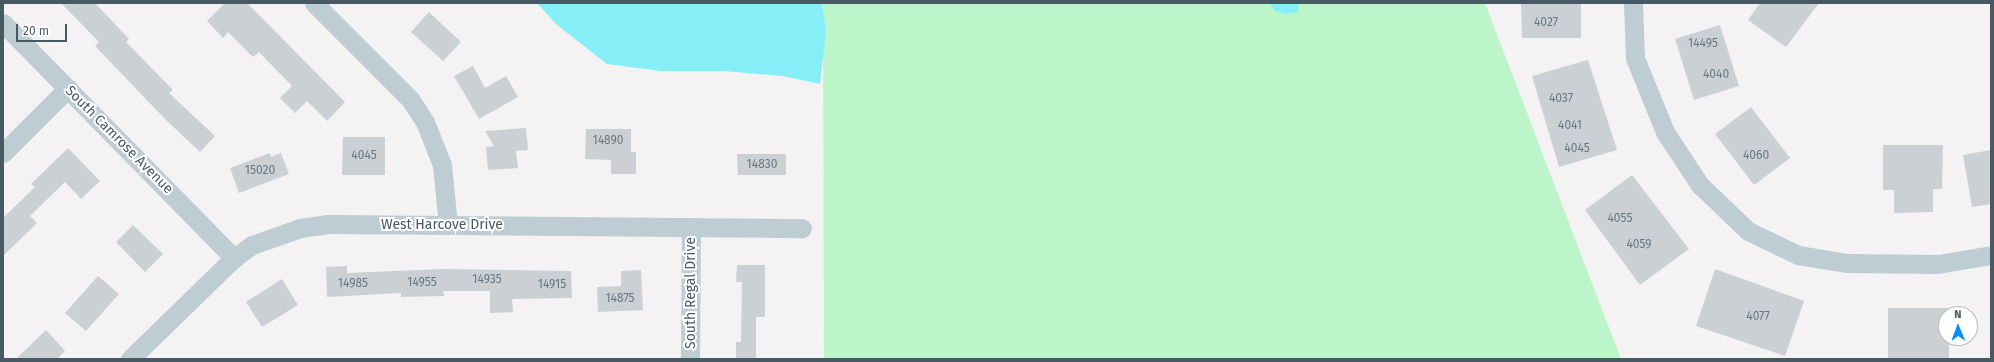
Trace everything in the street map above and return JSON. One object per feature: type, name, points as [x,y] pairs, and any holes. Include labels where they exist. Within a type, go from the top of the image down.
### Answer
[{"type":"street","points":[[314,3],[410,99],[426,122],[442,165],[448,225]]},
{"type":"street","points":[[1633,3],[1635,58],[1665,132],[1696,178],[1748,231],[1798,255],[1848,263],[1930,264],[1991,255]]},
{"type":"street","name":"South Camrose Avenue","points":[[3,23],[234,258]]},
{"type":"street","points":[[3,153],[68,88]]},
{"type":"street","name":"West Harcove Drive","points":[[130,359],[234,258],[252,245],[300,228],[327,224],[802,228]]},
{"type":"street","name":"South Regal Drive","points":[[690,359],[691,227]]},
{"type":"green space","points":[[823,3],[1485,3],[1621,359],[824,359]]},
{"type":"water","points":[[537,3],[822,3],[826,31],[820,84],[783,76],[724,71],[661,71],[607,64],[556,24]]},
{"type":"water","points":[[1269,3],[1299,3],[1298,12],[1286,14],[1275,11]]},
{"type":"building","points":[[61,3],[95,3],[129,39],[126,42],[173,90],[169,93],[215,136],[200,152],[165,119],[95,46],[99,42]]},
{"type":"building","points":[[225,3],[247,3],[345,102],[327,121],[307,101],[295,113],[280,98],[292,86],[259,52],[253,57],[228,32],[223,38],[207,21]]},
{"type":"building","points":[[1521,3],[1581,3],[1581,38],[1522,38]]},
{"type":"building","points":[[1760,3],[1819,3],[1786,47],[1748,20]]},
{"type":"building","points":[[429,12],[461,42],[443,61],[411,32]]},
{"type":"building","points":[[1720,25],[1739,86],[1694,100],[1675,39]]},
{"type":"building","points":[[1588,60],[1617,150],[1559,167],[1532,76]]},
{"type":"building","points":[[473,66],[485,88],[506,76],[518,97],[479,119],[454,76]]},
{"type":"building","points":[[1751,107],[1790,158],[1754,185],[1715,134]]},
{"type":"building","points":[[526,128],[528,150],[516,151],[518,168],[488,170],[486,147],[494,146],[485,131]]},
{"type":"building","points":[[586,129],[631,129],[631,152],[636,152],[636,174],[611,174],[611,160],[585,159]]},
{"type":"building","points":[[343,137],[385,137],[385,175],[342,175]]},
{"type":"building","points":[[1883,145],[1943,145],[1942,189],[1933,189],[1933,212],[1894,213],[1894,190],[1883,190]]},
{"type":"building","points":[[68,148],[100,181],[81,199],[65,182],[30,216],[37,223],[3,256],[3,218],[35,187],[31,184]]},
{"type":"building","points":[[1991,150],[1991,204],[1972,207],[1963,155]]},
{"type":"building","points":[[270,153],[271,157],[281,153],[289,174],[239,193],[230,168]]},
{"type":"building","points":[[737,154],[786,154],[786,175],[738,175]]},
{"type":"building","points":[[1632,175],[1689,249],[1640,285],[1585,210]]},
{"type":"building","points":[[133,225],[163,254],[145,272],[116,242]]},
{"type":"building","points":[[737,265],[765,265],[765,317],[756,317],[756,359],[736,359],[736,342],[741,342],[742,282],[736,282]]},
{"type":"building","points":[[347,266],[347,273],[443,269],[571,271],[572,298],[512,299],[513,312],[490,313],[490,291],[443,291],[444,296],[401,297],[401,293],[327,297],[326,267]]},
{"type":"building","points":[[1715,269],[1804,301],[1785,356],[1696,326]]},
{"type":"building","points":[[641,270],[643,310],[598,312],[597,287],[621,286],[621,271]]},
{"type":"building","points":[[98,276],[119,294],[86,331],[65,313]]},
{"type":"building","points":[[282,279],[298,305],[262,327],[246,302]]},
{"type":"building","points":[[1888,308],[1938,308],[1938,346],[1949,346],[1949,359],[1888,359]]},
{"type":"building","points":[[46,330],[65,351],[57,359],[16,359]]}]
